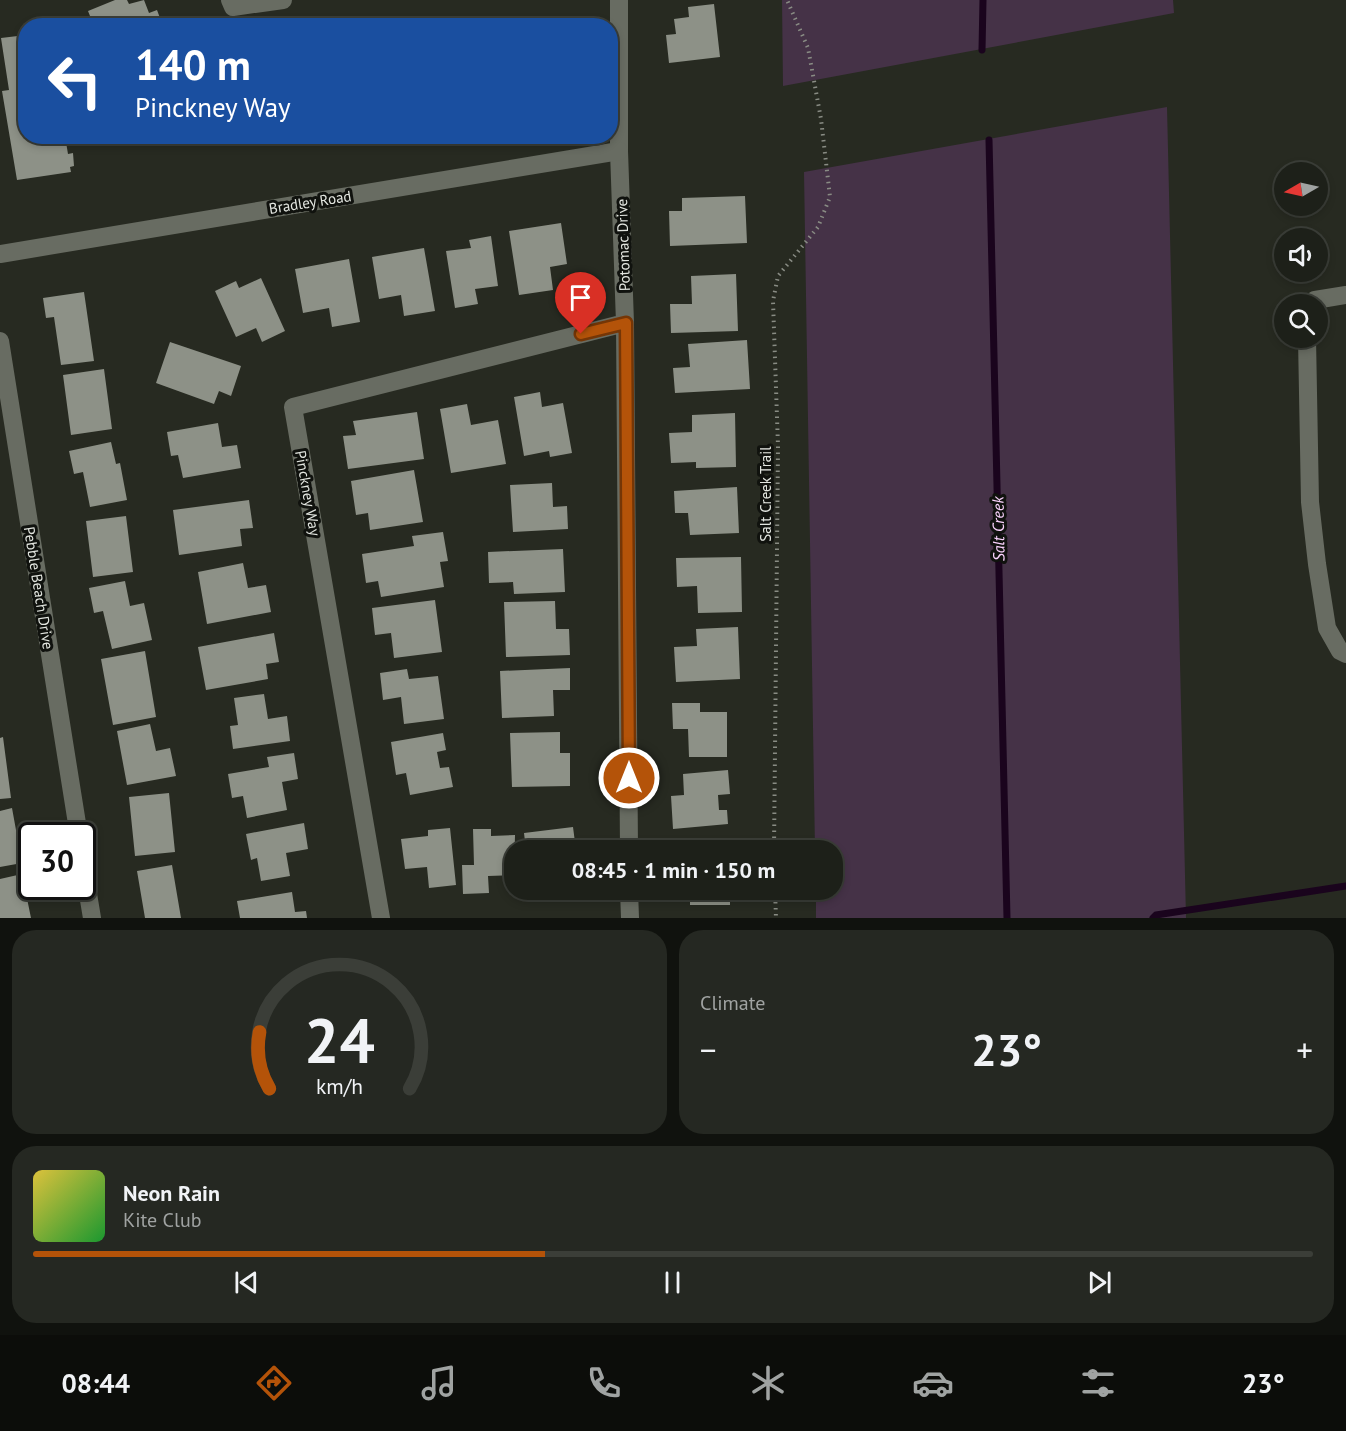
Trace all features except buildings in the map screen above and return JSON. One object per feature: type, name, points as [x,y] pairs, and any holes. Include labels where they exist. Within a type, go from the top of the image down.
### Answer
[{"type":"street","points":[[230,0],[233,7],[283,0]]},
{"type":"street","name":"Potomac Drive","points":[[619,0],[619,151],[626,323],[629,840]]},
{"type":"street","name":"Bradley Road","points":[[0,254],[619,151]]},
{"type":"street","points":[[1328,298],[1346,295]]},
{"type":"street","name":"Pinckney Way","points":[[381,918],[293,407],[626,323]]},
{"type":"street","name":"Pebble Beach Drive","points":[[0,341],[77,822]]},
{"type":"street","points":[[1307,348],[1310,502],[1317,564],[1327,628],[1340,651],[1346,654]]},
{"type":"street","points":[[89,900],[92,918]]},
{"type":"street","points":[[629,900],[630,918]]},
{"type":"path","name":"Salt Creek Trail","points":[[774,840],[778,446],[773,301],[778,276],[818,227],[830,197],[808,48],[787,0]]},
{"type":"path","points":[[775,900],[776,918]]},
{"type":"shaded area","points":[[782,0],[1173,0],[1174,13],[783,86]]},
{"type":"shaded area","points":[[1167,107],[1186,918],[816,918],[816,900],[843,900],[843,840],[815,840],[804,172]]},
{"type":"waterway","name":"Salt Creek","points":[[982,50],[983,0]]},
{"type":"waterway","name":"Salt Creek","points":[[989,140],[1007,918]]},
{"type":"waterway","points":[[1153,918],[1156,915],[1346,886]]},
{"type":"route","points":[[581,334],[626,323],[629,778]]}]
